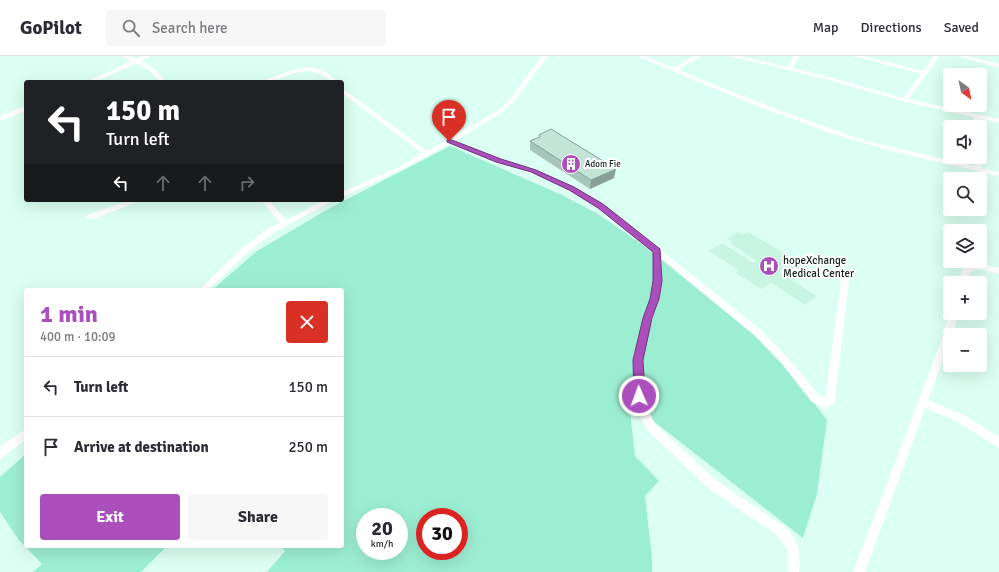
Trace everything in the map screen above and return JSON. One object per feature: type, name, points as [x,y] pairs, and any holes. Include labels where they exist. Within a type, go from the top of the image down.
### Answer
[{"type":"street","points":[[124,56],[156,72],[162,80]]},
{"type":"street","points":[[93,80],[148,56]]},
{"type":"street","points":[[344,194],[401,168],[426,153],[482,124],[501,111],[527,82],[545,56]]},
{"type":"street","points":[[640,56],[808,123],[857,139],[939,161],[999,174]]},
{"type":"street","points":[[674,70],[698,56]]},
{"type":"street","points":[[732,56],[827,78],[904,100],[999,121]]},
{"type":"street","points":[[788,69],[797,56]]},
{"type":"street","points":[[857,56],[924,74]]},
{"type":"street","points":[[904,100],[937,56]]},
{"type":"street","points":[[962,56],[999,66]]},
{"type":"street","points":[[269,80],[305,68],[317,70],[332,80]]},
{"type":"street","points":[[344,92],[426,153]]},
{"type":"street","points":[[0,119],[24,109]]},
{"type":"street","points":[[976,116],[976,120]]},
{"type":"street","points":[[449,141],[533,171],[572,189],[600,206],[757,332],[785,361],[814,398],[826,404],[830,401],[844,280]]},
{"type":"street","points":[[978,164],[978,169]]},
{"type":"street","points":[[90,217],[132,202]]},
{"type":"street","points":[[267,202],[285,223]]},
{"type":"street","points":[[205,288],[246,250],[272,230],[326,202]]},
{"type":"street","points":[[657,251],[657,281],[655,299],[648,318],[638,360],[639,396],[644,415],[656,432],[712,484],[781,531],[790,540],[795,550],[793,572]]},
{"type":"street","points":[[963,276],[968,268],[978,267],[999,271]]},
{"type":"street","points":[[859,572],[949,333],[952,320]]},
{"type":"street","points":[[922,402],[960,418],[999,443]]},
{"type":"street","points":[[0,454],[24,436]]},
{"type":"shaded area","name":"hopeXchange Medical Center","points":[[738,232],[743,235],[748,232],[810,269],[797,279],[782,270],[779,272],[817,296],[805,305],[771,283],[761,289],[736,273],[739,270],[709,251],[722,243],[753,263],[757,261],[730,243],[732,242],[727,238]]},
{"type":"green space","points":[[450,146],[562,195],[598,214],[685,274],[738,316],[790,371],[827,420],[817,494],[803,538],[629,402],[635,456],[659,481],[645,496],[652,558],[652,572],[267,572],[285,551],[283,548],[344,548],[344,288],[214,288],[257,251],[330,208]]},
{"type":"green space","points":[[24,456],[24,545],[0,512],[0,477]]},
{"type":"green space","points":[[27,548],[165,548],[141,572],[33,572],[42,564]]},
{"type":"building","points":[[551,129],[616,169],[591,180],[530,141],[540,137],[539,135]]},
{"type":"place","name":"Adom Fie","points":[[571,164]]},
{"type":"place","name":"hopeXchange Medical Center","points":[[769,266]]},
{"type":"route","points":[[449,141],[499,160],[516,164],[572,189],[600,206],[657,251],[657,281],[655,299],[648,318],[638,360],[639,396]]}]
